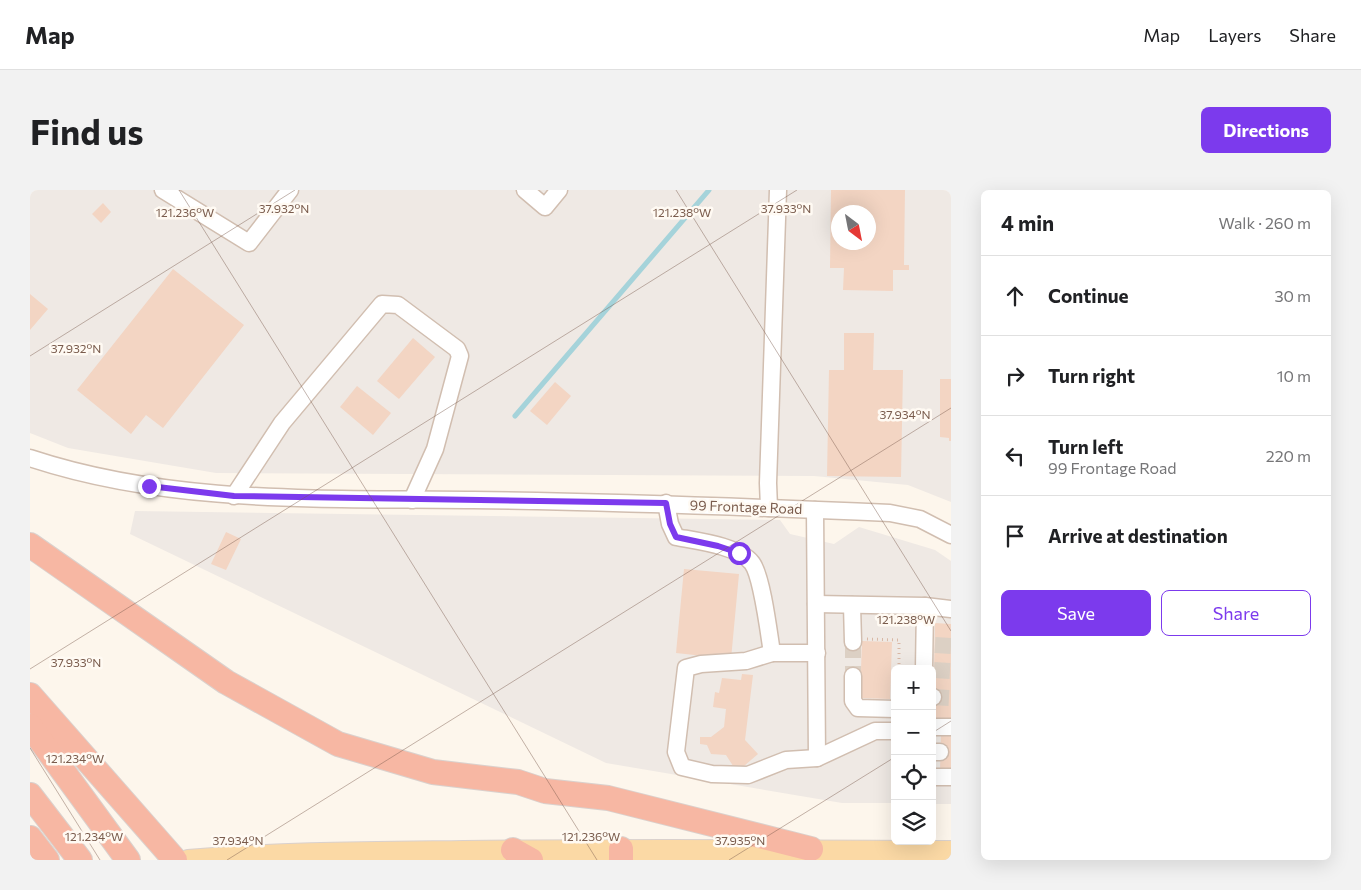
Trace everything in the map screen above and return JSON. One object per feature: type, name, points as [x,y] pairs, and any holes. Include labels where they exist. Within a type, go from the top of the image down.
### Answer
[{"type":"highway","points":[[30,545],[226,682],[338,744],[433,772],[518,782],[545,791],[608,798],[811,850]]},
{"type":"highway","points":[[30,695],[175,860]]},
{"type":"highway","points":[[30,726],[128,860]]},
{"type":"highway","points":[[30,795],[80,860]]},
{"type":"highway","points":[[30,838],[48,860]]},
{"type":"main road","points":[[188,860],[296,854],[621,855],[811,850],[951,851]]},
{"type":"street","points":[[163,190],[249,243],[290,190]]},
{"type":"street","points":[[525,190],[545,207],[559,190]]},
{"type":"street","points":[[770,508],[768,473],[778,190]]},
{"type":"street","points":[[234,496],[282,423],[382,304],[398,305],[457,349],[460,356],[435,449],[412,500]]},
{"type":"street","name":"99 Frontage Road","points":[[30,458],[90,476],[234,496],[666,503],[890,512],[920,519],[951,535]]},
{"type":"street","points":[[666,503],[670,524],[676,537],[718,546],[739,553],[752,563],[759,583],[772,653]]},
{"type":"street","points":[[815,510],[817,758]]},
{"type":"street","points":[[816,604],[925,606],[951,609]]},
{"type":"street","points":[[852,605],[853,640]]},
{"type":"street","points":[[925,606],[930,665]]},
{"type":"street","points":[[816,653],[772,653],[746,661],[701,664],[686,668],[676,752],[682,767],[712,774],[748,776],[786,760],[817,758],[875,731],[891,731]]},
{"type":"street","points":[[853,676],[853,701],[858,708],[891,709]]},
{"type":"street","points":[[936,727],[951,727]]},
{"type":"street","points":[[936,777],[951,777]]},
{"type":"path","points":[[853,640],[900,640],[899,665]]},
{"type":"shaded area","points":[[30,190],[951,190],[951,502],[908,485],[814,476],[216,473],[68,448],[30,433]]},
{"type":"shaded area","points":[[135,511],[780,520],[790,534],[834,544],[859,527],[935,550],[951,561],[951,804],[936,804],[936,665],[891,665],[891,803],[842,803],[606,763],[130,534]]},
{"type":"building","points":[[831,190],[905,190],[904,265],[909,265],[909,270],[893,270],[893,291],[843,290],[844,268],[830,268]]},
{"type":"building","points":[[103,203],[111,212],[101,223],[92,214]]},
{"type":"building","points":[[173,269],[244,325],[163,428],[146,415],[131,434],[77,390]]},
{"type":"building","points":[[30,294],[48,309],[30,330]]},
{"type":"building","points":[[844,333],[874,333],[873,370],[903,370],[901,477],[827,476],[829,370],[844,370]]},
{"type":"building","points":[[413,338],[435,357],[399,399],[377,381]]},
{"type":"building","points":[[940,379],[951,379],[951,441],[949,441],[949,438],[940,437]]},
{"type":"building","points":[[555,382],[571,396],[547,425],[530,411]]},
{"type":"building","points":[[357,386],[391,413],[373,435],[340,407]]},
{"type":"building","points":[[226,532],[241,539],[226,570],[211,564]]},
{"type":"building","points":[[684,569],[739,574],[731,659],[676,653]]},
{"type":"building","points":[[935,623],[951,624],[951,718],[936,718],[936,665],[934,665]]},
{"type":"building","points":[[862,641],[892,642],[890,699],[860,698]]},
{"type":"building","points":[[742,674],[753,675],[745,740],[758,754],[737,772],[726,755],[711,754],[707,745],[700,744],[700,737],[711,737],[724,727],[726,709],[713,707],[715,692],[719,693],[722,678],[741,680]]},
{"type":"building","points":[[941,731],[951,731],[951,774],[940,773]]},
{"type":"waterway","points":[[515,416],[709,190]]},
{"type":"tunnel","points":[[853,642],[853,676]]},
{"type":"tunnel","points":[[935,645],[951,646]]},
{"type":"tunnel","points":[[936,670],[951,671]]},
{"type":"tunnel","points":[[936,697],[951,698]]},
{"type":"route","points":[[149,486],[234,496],[666,503],[670,524],[676,537],[718,546],[739,553]]}]
